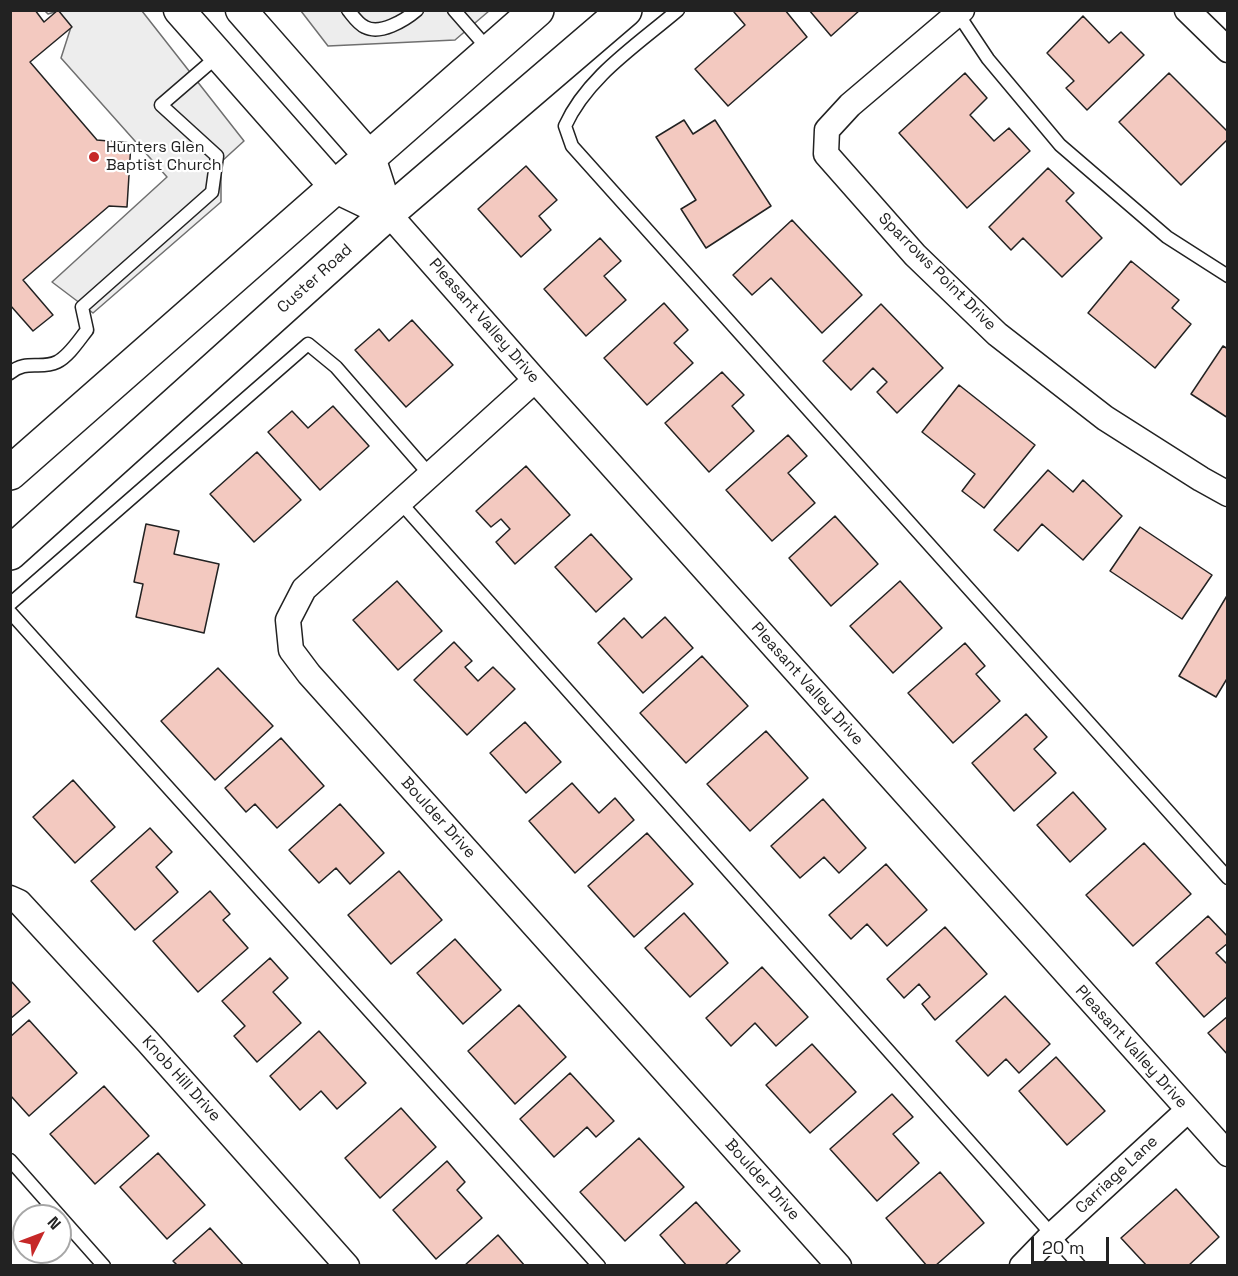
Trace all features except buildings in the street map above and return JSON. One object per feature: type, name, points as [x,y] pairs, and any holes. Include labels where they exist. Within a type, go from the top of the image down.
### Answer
[{"type":"main road","points":[[10,473],[537,10]]},
{"type":"main road","name":"Custer Road","points":[[10,553],[388,213],[625,10]]},
{"type":"street","name":"Pleasant Valley Drive","points":[[179,10],[336,188],[388,213],[1227,1154]]},
{"type":"street","name":"Pleasant Valley Drive","points":[[241,10],[370,157],[388,213]]},
{"type":"street","points":[[1188,10],[1227,50]]},
{"type":"street","name":"Sparrows Point Drive","points":[[958,12],[850,105],[827,130],[826,154],[915,255],[997,334],[1104,418],[1227,494]]},
{"type":"street","name":"Boulder Drive","points":[[535,380],[304,589],[288,620],[291,650],[309,674],[839,1266]]},
{"type":"street","name":"Knob Hill Drive","points":[[10,898],[19,902],[140,1034],[346,1266]]},
{"type":"street","name":"Carriage Lane","points":[[1022,1266],[1052,1235],[1188,1110]]},
{"type":"lane","points":[[348,10],[362,27],[375,31],[408,18],[417,10]]},
{"type":"lane","points":[[454,10],[490,52]]},
{"type":"lane","points":[[678,10],[592,84],[573,109],[565,126],[573,146],[1227,878]]},
{"type":"lane","points":[[958,12],[988,59],[1060,145],[1167,237],[1227,276]]},
{"type":"lane","points":[[10,373],[18,366],[56,363],[65,356],[87,330],[82,307],[212,192],[217,156],[161,105],[219,55]]},
{"type":"lane","points":[[10,604],[308,344],[336,366],[430,475]]},
{"type":"lane","points":[[400,502],[1080,1266]]},
{"type":"lane","points":[[10,612],[599,1266]]},
{"type":"lane","points":[[10,1160],[104,1266]]},
{"type":"shaded area","points":[[58,11],[142,11],[244,141],[221,162],[221,202],[93,313],[52,282],[167,177],[61,58],[71,27]]},
{"type":"shaded area","points":[[301,11],[489,11],[455,40],[328,46]]},
{"type":"place","name":"Hunters Glen Baptist Church","points":[[94,157]]}]
